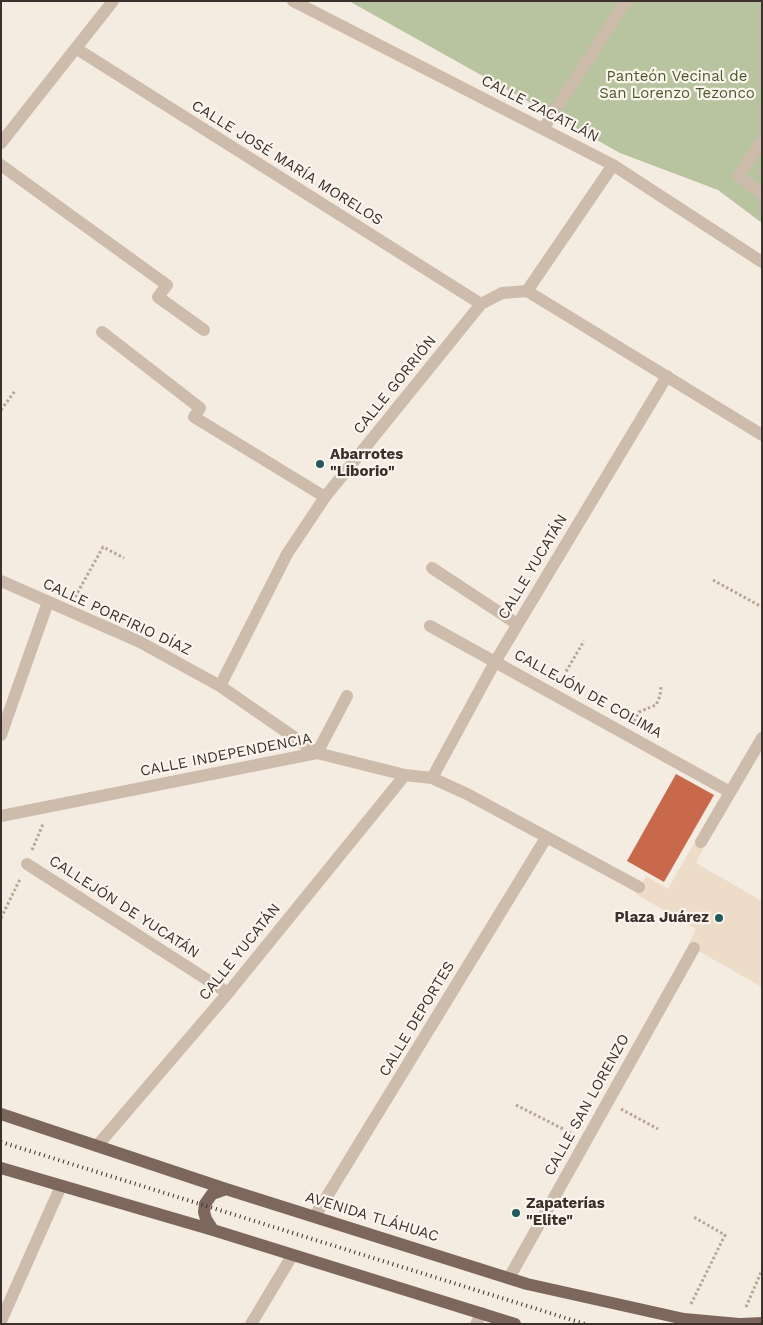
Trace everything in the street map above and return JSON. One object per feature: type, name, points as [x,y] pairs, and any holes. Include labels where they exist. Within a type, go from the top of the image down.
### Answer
[{"type":"main road","name":"AVENIDA TLÁHUAC","points":[[1,1114],[226,1189],[528,1284],[684,1318],[762,1323]]},
{"type":"main road","points":[[1,1168],[213,1230],[479,1318],[516,1324]]},
{"type":"main road","points":[[213,1230],[206,1220],[205,1204],[212,1194],[226,1189]]},
{"type":"street","points":[[1,143],[113,1]]},
{"type":"street","name":"CALLE ZACATLÁN","points":[[293,1],[613,165],[762,262]]},
{"type":"street","points":[[543,129],[626,1]]},
{"type":"street","name":"CALLE JOSÉ MARÍA MORELOS","points":[[77,49],[481,304]]},
{"type":"street","points":[[762,140],[738,176],[762,194]]},
{"type":"street","points":[[1,165],[167,285],[158,297],[204,330]]},
{"type":"street","points":[[613,165],[527,291],[762,436]]},
{"type":"street","name":"CALLE GORRIÓN","points":[[220,686],[287,554],[325,497],[481,304],[502,293],[527,291]]},
{"type":"street","points":[[102,332],[200,408],[194,417],[325,497]]},
{"type":"street","name":"CALLE YUCATÁN","points":[[432,778],[495,662],[667,376]]},
{"type":"street","points":[[432,568],[518,624]]},
{"type":"street","name":"CALLE PORFIRIO DÍAZ","points":[[1,580],[140,642],[220,686],[317,752]]},
{"type":"street","points":[[1,735],[48,602]]},
{"type":"street","name":"CALLEJÓN DE COLIMA","points":[[430,626],[730,792]]},
{"type":"street","points":[[317,752],[347,696]]},
{"type":"street","points":[[701,842],[762,738]]},
{"type":"street","name":"CALLE INDEPENDENCIA","points":[[1,816],[317,752],[405,775],[432,778],[467,794],[639,887]]},
{"type":"street","name":"CALLE YUCATÁN","points":[[97,1146],[228,993],[405,775]]},
{"type":"street","name":"CALLE DEPORTES","points":[[315,1216],[546,838]]},
{"type":"street","name":"CALLEJÓN DE YUCATÁN","points":[[26,867],[228,993]]},
{"type":"street","name":"CALLE SAN LORENZO","points":[[509,1278],[694,948]]},
{"type":"street","points":[[1,1321],[61,1186]]},
{"type":"street","points":[[252,1324],[292,1256]]},
{"type":"path","points":[[1,410],[15,391]]},
{"type":"path","points":[[68,611],[103,547],[124,558]]},
{"type":"path","points":[[713,580],[762,607]]},
{"type":"path","points":[[553,694],[584,641]]},
{"type":"path","points":[[627,734],[639,712],[656,705],[661,687]]},
{"type":"path","name":"CALLEJÓN DE YUCATÁN","points":[[26,867],[49,807]]},
{"type":"path","points":[[1,918],[26,867]]},
{"type":"path","points":[[608,1102],[658,1128]]},
{"type":"path","points":[[516,1105],[586,1141]]},
{"type":"path","points":[[684,1318],[725,1235],[692,1216]]},
{"type":"path","points":[[741,1321],[762,1270]]},
{"type":"green space","name":"Panteón Vecinal de San Lorenzo Tezonco","points":[[349,1],[762,1],[762,223],[718,190],[620,153]]},
{"type":"shaded area","name":"Plaza Juárez","points":[[696,840],[705,845],[696,863],[762,901],[762,987],[688,945],[696,929],[636,894],[646,876],[668,889]]},
{"type":"building","points":[[676,774],[714,795],[664,882],[627,861]]},
{"type":"railway","points":[[1,1142],[585,1324]]},
{"type":"place","name":"Abarrotes \"Liborio\"","points":[[320,464]]},
{"type":"place","name":"Plaza Juárez","points":[[719,918]]},
{"type":"place","name":"Zapaterías \"Elite\"","points":[[516,1213]]}]
